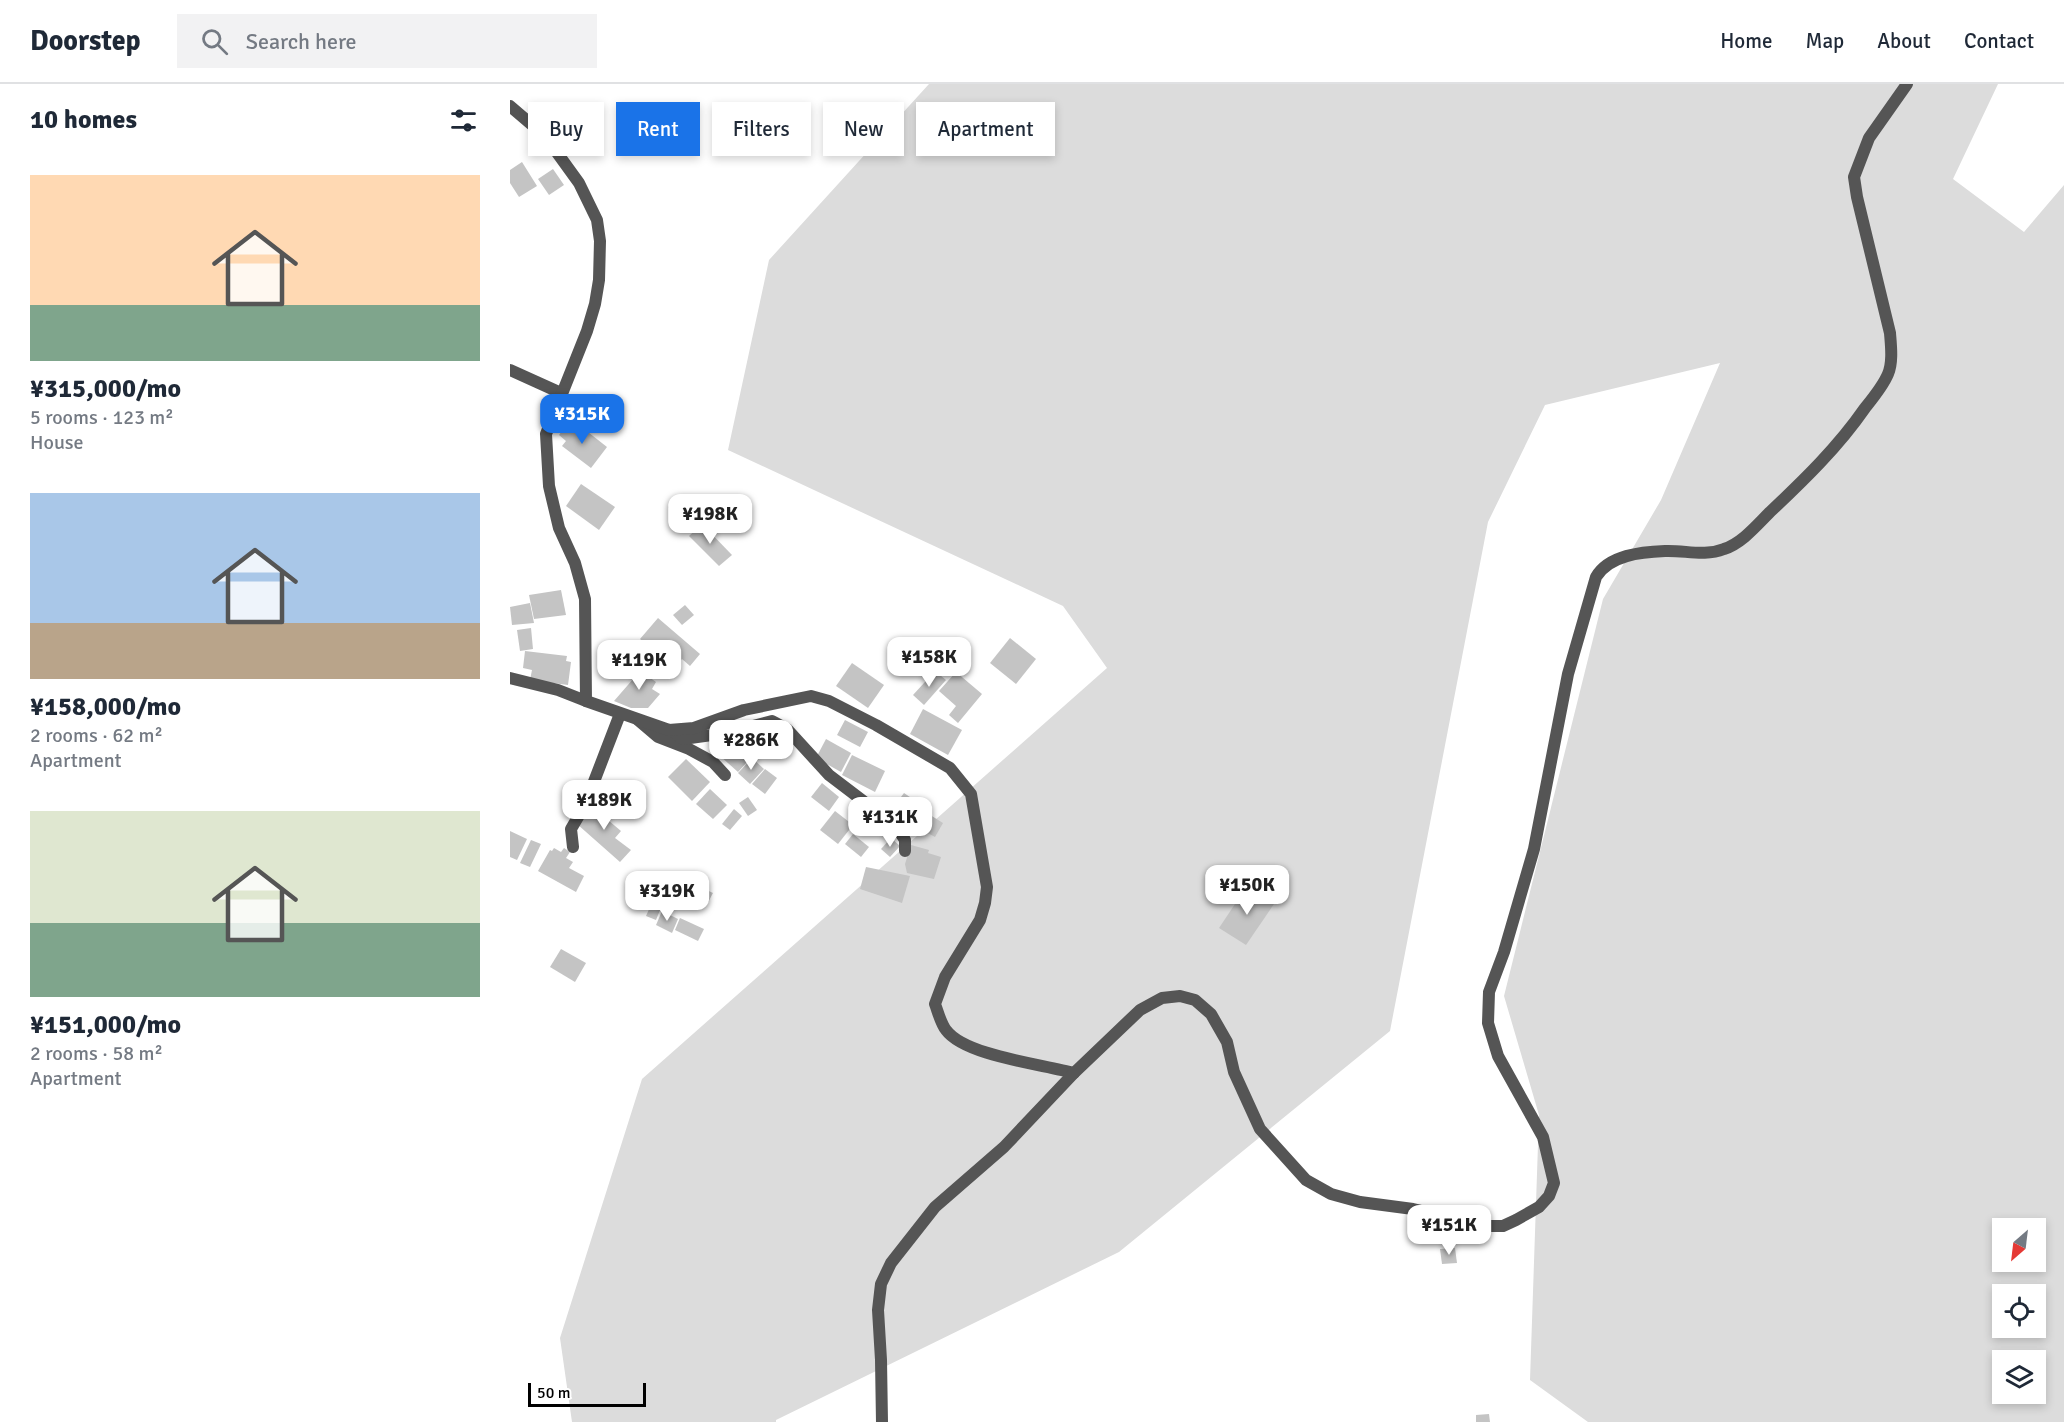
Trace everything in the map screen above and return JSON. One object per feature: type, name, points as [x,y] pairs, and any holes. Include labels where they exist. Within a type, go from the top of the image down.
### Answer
[{"type":"street","points":[[882,1422],[878,1310],[881,1284],[891,1263],[935,1207],[1004,1147],[1140,1010],[1162,998],[1180,996],[1195,1000],[1210,1014],[1227,1042],[1234,1072],[1260,1129],[1306,1179],[1331,1194],[1360,1202],[1413,1209],[1487,1226],[1503,1226],[1516,1220],[1539,1207],[1549,1196],[1554,1183],[1543,1137],[1498,1056],[1488,1023],[1489,992],[1504,952],[1534,849],[1568,674],[1596,577],[1601,568],[1608,563],[1628,556],[1665,551],[1708,554],[1725,549],[1742,539],[1852,428],[1877,392],[1888,373],[1891,352],[1890,333],[1854,177],[1869,138],[1907,84]]},
{"type":"street","points":[[510,106],[545,136],[579,183],[597,220],[600,241],[599,280],[595,304],[587,331],[546,434],[549,486],[559,528],[575,563],[585,599],[586,701]]},
{"type":"street","points":[[510,370],[561,393]]},
{"type":"street","points":[[510,678],[558,690],[620,714],[671,730],[683,739],[726,733],[772,721],[787,729],[829,775],[896,826],[906,840],[905,851]]},
{"type":"street","points":[[671,730],[694,728],[744,710],[811,696],[829,701],[876,724],[950,768],[970,794],[987,887],[980,920],[945,976],[935,1004],[946,1030],[966,1046],[993,1055],[1074,1074]]},
{"type":"street","points":[[573,847],[571,829],[585,805],[620,714]]},
{"type":"street","points":[[638,720],[658,738],[689,748],[713,762],[725,775]]},
{"type":"shaded area","points":[[929,84],[1998,84],[1953,179],[2024,232],[2064,185],[2064,1422],[1588,1422],[1530,1380],[1539,1115],[1504,996],[1603,599],[1661,500],[1720,363],[1545,405],[1488,522],[1390,1031],[1119,1252],[776,1422],[572,1422],[560,1338],[642,1079],[1107,668],[1063,606],[728,450],[769,260],[864,156],[904,156],[904,112]]},
{"type":"building","points":[[522,162],[537,186],[519,197],[510,183],[510,170]]},
{"type":"building","points":[[553,169],[564,185],[549,195],[538,179]]},
{"type":"building","points":[[568,423],[576,429],[579,425],[607,447],[591,468],[562,446],[566,441],[559,435]]},
{"type":"building","points":[[581,484],[615,507],[599,530],[566,506]]},
{"type":"building","points":[[682,496],[703,519],[689,531],[668,507]]},
{"type":"building","points":[[702,524],[732,555],[719,566],[689,536]]},
{"type":"building","points":[[561,590],[566,615],[534,619],[529,595]]},
{"type":"building","points":[[530,603],[534,623],[512,625],[510,607]]},
{"type":"building","points":[[685,605],[694,615],[682,625],[673,615]]},
{"type":"building","points":[[658,618],[700,654],[690,666],[682,659],[674,668],[640,639]]},
{"type":"building","points":[[531,628],[533,649],[520,651],[517,630]]},
{"type":"building","points":[[1010,638],[1036,659],[1016,684],[990,663]]},
{"type":"building","points":[[525,651],[567,656],[566,661],[571,662],[568,685],[530,680],[532,670],[523,668]]},
{"type":"building","points":[[852,663],[884,685],[868,708],[836,686]]},
{"type":"building","points":[[636,666],[656,682],[652,689],[660,694],[648,708],[631,708],[614,701],[634,678],[629,674]]},
{"type":"building","points":[[935,671],[946,680],[924,705],[913,695]]},
{"type":"building","points":[[956,672],[982,694],[958,723],[949,715],[956,706],[939,691]]},
{"type":"building","points":[[923,709],[962,730],[948,755],[910,734]]},
{"type":"building","points":[[845,720],[868,732],[860,747],[837,735]]},
{"type":"building","points":[[744,737],[758,750],[738,772],[719,755],[734,740],[738,743]]},
{"type":"building","points":[[826,739],[851,753],[841,772],[816,758]]},
{"type":"building","points":[[852,755],[885,771],[875,792],[842,775]]},
{"type":"building","points":[[752,758],[764,769],[750,784],[738,773]]},
{"type":"building","points":[[686,759],[710,782],[692,801],[668,777]]},
{"type":"building","points":[[765,769],[777,778],[765,794],[752,784]]},
{"type":"building","points":[[822,783],[839,797],[829,811],[811,797]]},
{"type":"building","points":[[710,789],[727,805],[713,819],[696,804]]},
{"type":"building","points":[[904,793],[926,808],[914,825],[892,809]]},
{"type":"building","points":[[748,797],[757,810],[748,816],[739,803]]},
{"type":"building","points":[[599,799],[608,808],[602,815],[621,831],[615,838],[631,850],[620,862],[577,824]]},
{"type":"building","points":[[734,809],[742,816],[730,830],[722,824]]},
{"type":"building","points":[[835,811],[853,825],[838,844],[820,830]]},
{"type":"building","points":[[927,813],[943,823],[935,837],[918,828]]},
{"type":"building","points":[[510,831],[527,839],[517,860],[510,857]]},
{"type":"building","points":[[853,834],[869,847],[861,857],[845,844]]},
{"type":"building","points":[[891,838],[900,846],[890,857],[881,849]]},
{"type":"building","points":[[531,840],[541,844],[530,867],[520,863]]},
{"type":"building","points":[[911,845],[929,850],[928,853],[941,857],[934,879],[907,873],[905,864]]},
{"type":"building","points":[[554,848],[561,852],[564,848],[570,852],[566,858],[573,862],[569,868],[584,876],[576,892],[538,871],[550,850]]},
{"type":"building","points":[[866,867],[910,876],[902,903],[860,889]]},
{"type":"building","points":[[643,872],[659,880],[647,905],[630,897]]},
{"type":"building","points":[[690,882],[713,893],[706,906],[683,896]]},
{"type":"building","points":[[1247,886],[1274,904],[1246,945],[1219,928]]},
{"type":"building","points":[[655,896],[664,900],[656,920],[646,916]]},
{"type":"building","points":[[662,911],[678,919],[672,933],[656,925]]},
{"type":"building","points":[[680,918],[704,929],[698,941],[675,930]]},
{"type":"building","points":[[561,949],[586,963],[575,982],[550,967]]},
{"type":"building","points":[[1455,1248],[1457,1263],[1442,1264],[1440,1249]]},
{"type":"building","points":[[1489,1414],[1490,1422],[1476,1422],[1476,1415]]}]
